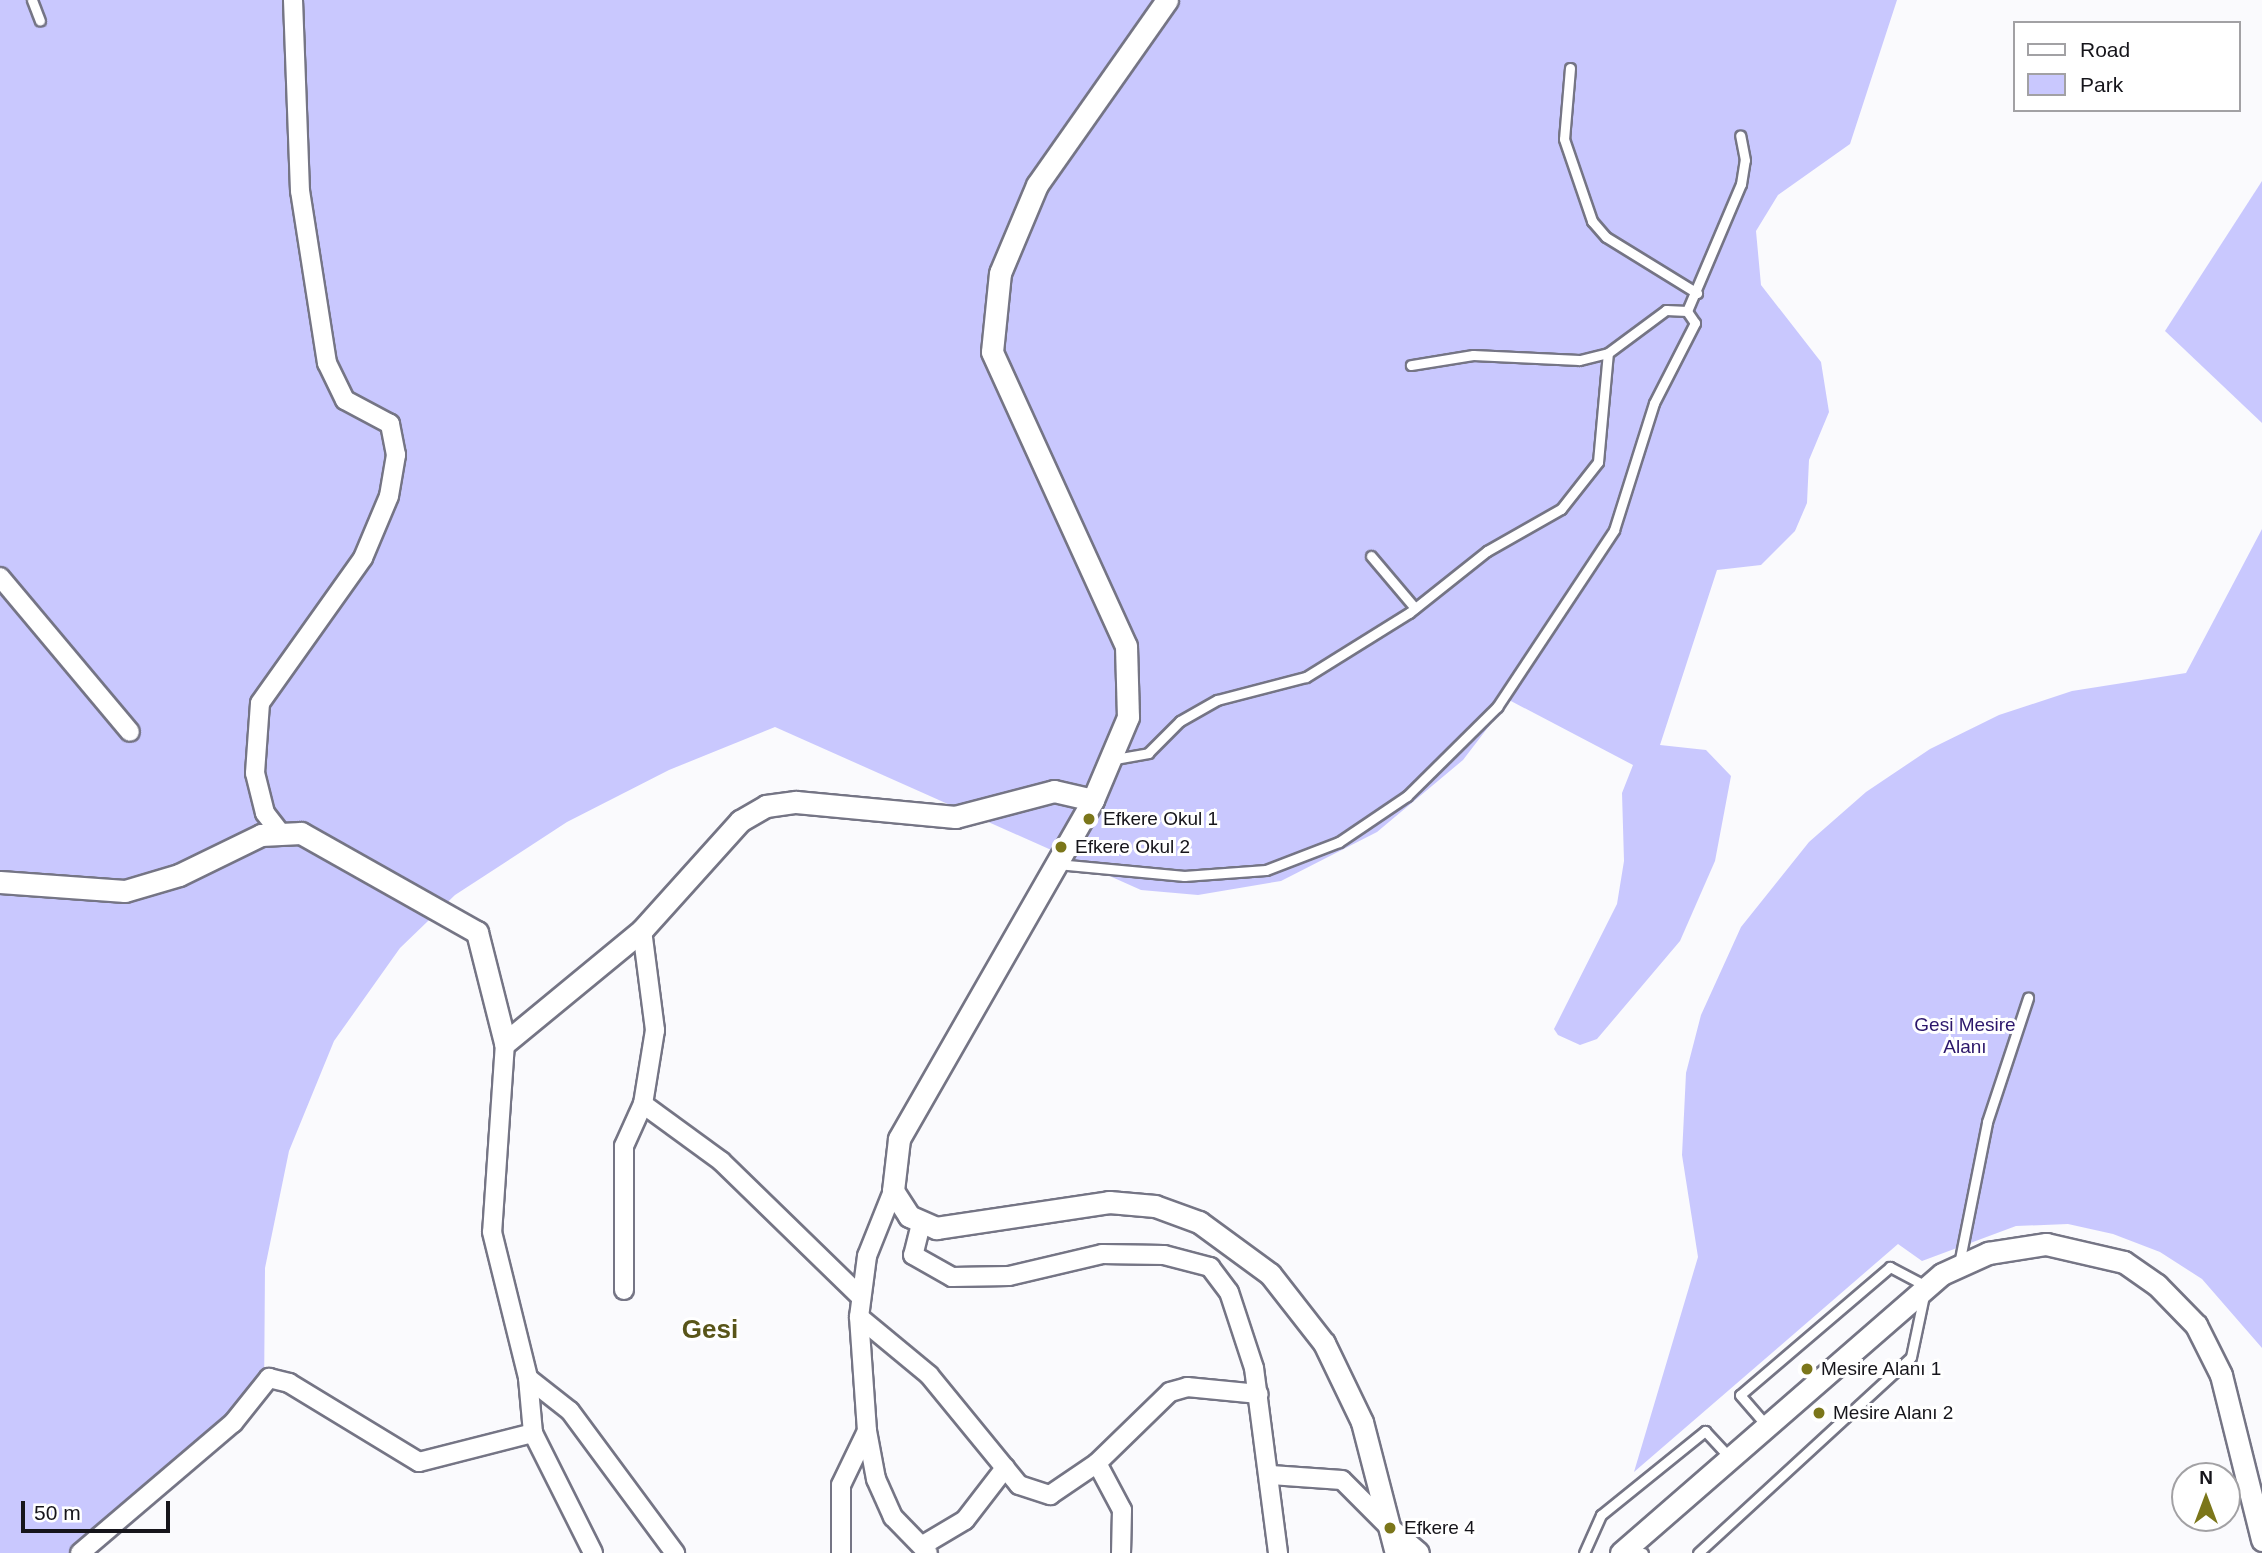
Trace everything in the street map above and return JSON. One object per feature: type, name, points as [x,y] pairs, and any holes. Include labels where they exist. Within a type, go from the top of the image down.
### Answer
[{"type":"street","points":[[293,0],[300,191],[327,363],[345,400],[390,424],[396,455],[389,496],[363,558],[260,703],[255,773],[265,813],[279,831],[332,848],[477,932],[505,1043],[492,1231],[528,1378],[533,1433],[593,1553]]},
{"type":"street","points":[[1005,1468],[965,1520],[926,1549],[893,1517],[876,1479],[867,1431],[859,1317],[861,1297],[867,1256],[893,1191],[899,1139],[1051,863],[1093,800],[1115,759],[1128,717],[1126,646],[992,352],[1000,273],[1037,184],[1167,0]]},
{"type":"street","points":[[0,577],[130,732]]},
{"type":"street","points":[[505,1043],[642,930],[740,821],[766,806],[796,802],[955,817],[1054,791],[1093,800]]},
{"type":"street","points":[[0,882],[125,891],[279,831]]},
{"type":"street","points":[[624,1290],[624,1146],[642,1104],[655,1030],[642,930]]},
{"type":"street","points":[[642,1104],[721,1161],[861,1297]]},
{"type":"street","points":[[893,1191],[921,1224],[951,1228],[1109,1202],[1155,1206],[1199,1222],[1270,1274],[1324,1343],[1362,1422],[1396,1553]]},
{"type":"street","points":[[921,1224],[913,1255],[952,1277],[1009,1276],[1102,1254],[1164,1255],[1210,1267],[1229,1292],[1259,1394],[1271,1475],[1278,1553]]},
{"type":"street","points":[[1630,1552],[1926,1286],[1959,1266],[1988,1253],[2046,1244],[2098,1253],[2157,1285],[2196,1325],[2221,1375],[2262,1539]]},
{"type":"street","points":[[859,1317],[929,1375],[1019,1485],[1050,1495],[1097,1463],[1170,1392],[1187,1387],[1259,1394]]},
{"type":"street","points":[[80,1553],[224,1432],[269,1378],[289,1382],[419,1462],[533,1433]]},
{"type":"street","points":[[528,1378],[569,1411],[674,1553]]},
{"type":"street","points":[[841,1553],[841,1485],[867,1431]]},
{"type":"street","points":[[1097,1463],[1122,1510],[1121,1553]]},
{"type":"street","points":[[1271,1475],[1342,1480],[1418,1553]]},
{"type":"lane","points":[[32,0],[40,21]]},
{"type":"lane","points":[[1570,68],[1564,139],[1592,221],[1606,237],[1697,293]]},
{"type":"lane","points":[[1051,863],[1172,876],[1266,870],[1339,842],[1407,796],[1497,707],[1614,530],[1657,395],[1693,335],[1687,311],[1697,293],[1741,184],[1745,160],[1740,135]]},
{"type":"lane","points":[[1411,365],[1474,355],[1566,360],[1608,353],[1666,310],[1687,311]]},
{"type":"lane","points":[[1115,759],[1147,753],[1204,705],[1306,677],[1415,608],[1487,551],[1561,509],[1588,482],[1602,448],[1608,353]]},
{"type":"lane","points":[[1371,556],[1415,608]]},
{"type":"lane","points":[[1959,1266],[1987,1122],[2028,998]]},
{"type":"lane","points":[[1698,1553],[1911,1357],[1926,1286],[1890,1267],[1740,1395],[1767,1427]]},
{"type":"lane","points":[[1584,1553],[1601,1515],[1705,1431],[1731,1459]]},
{"type":"green space","points":[[0,0],[1897,0],[1850,144],[1778,195],[1756,231],[1761,285],[1821,362],[1829,412],[1809,460],[1807,503],[1795,531],[1761,565],[1717,570],[1660,745],[1706,750],[1731,776],[1715,861],[1680,941],[1597,1039],[1580,1045],[1558,1035],[1554,1029],[1617,904],[1624,861],[1622,793],[1633,765],[1509,700],[1463,760],[1377,832],[1281,881],[1198,895],[1141,890],[775,727],[669,770],[567,822],[455,895],[400,948],[334,1041],[289,1151],[265,1268],[264,1399],[90,1553],[0,1553]]},
{"type":"green space","points":[[2262,181],[2262,423],[2165,331]]},
{"type":"green space","name":"Gesi Mesire Alanı","points":[[2262,529],[2262,1348],[2202,1279],[2160,1252],[2113,1234],[2068,1224],[2016,1226],[1922,1261],[1898,1244],[1634,1472],[1698,1257],[1682,1155],[1686,1073],[1701,1015],[1741,927],[1809,842],[1866,792],[1930,749],[1999,715],[2072,691],[2186,673]]},
{"type":"place","name":"Efkere Okul 1","points":[[1089,819]]},
{"type":"place","name":"Efkere Okul 2","points":[[1061,847]]},
{"type":"place","name":"Mesire Alanı 1","points":[[1807,1369]]},
{"type":"place","name":"Mesire Alanı 2","points":[[1819,1413]]},
{"type":"place","name":"Efkere 4","points":[[1390,1528]]},
{"type":"district","name":"Gesi","points":[[710,1330]]}]
